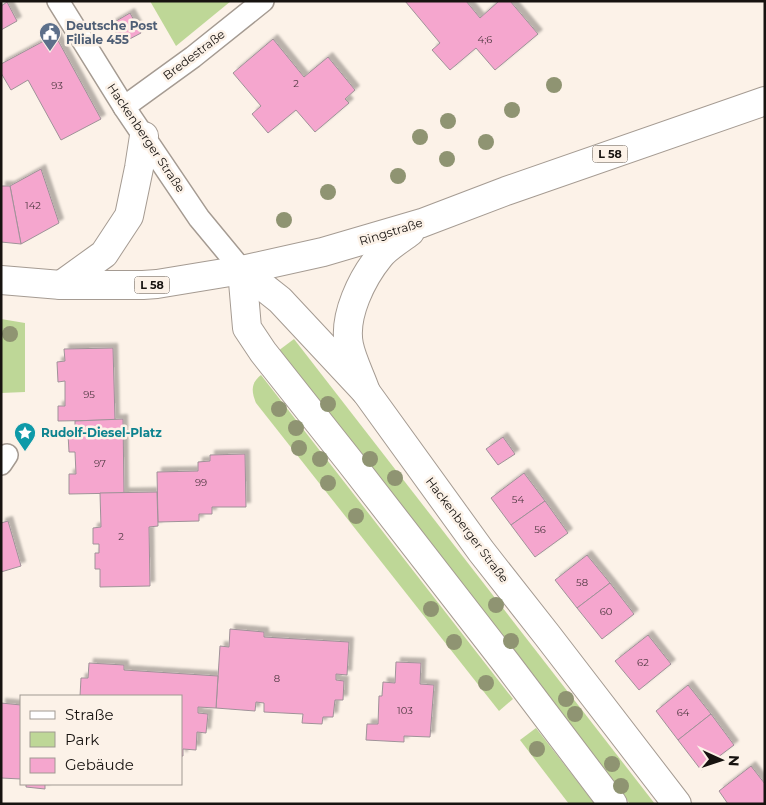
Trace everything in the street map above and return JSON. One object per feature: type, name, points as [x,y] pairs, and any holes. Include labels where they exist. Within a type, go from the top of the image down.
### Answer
[{"type":"street","name":"Hackenberger Straße","points":[[58,1],[124,107],[199,218],[242,270],[280,300],[366,392],[481,551],[548,635],[677,804]]},
{"type":"street","name":"Bredestraße","points":[[124,107],[193,57],[263,1]]},
{"type":"street","name":"Ringstraße","points":[[1,280],[61,285],[157,284],[242,270],[323,252],[422,223],[506,191],[765,101]]},
{"type":"street","points":[[61,285],[104,254],[129,216],[144,136]]},
{"type":"street","points":[[366,392],[349,346],[348,335],[351,309],[361,285],[381,255],[422,223]]},
{"type":"street","points":[[242,270],[248,328],[262,352],[351,463],[613,804]]},
{"type":"green space","points":[[150,1],[231,1],[176,46]]},
{"type":"green space","points":[[1,319],[25,323],[25,392],[1,393]]},
{"type":"green space","points":[[294,339],[655,804],[630,804],[278,351]]},
{"type":"green space","points":[[261,375],[513,699],[499,711],[256,403],[253,388],[255,381]]},
{"type":"green space","points":[[536,728],[595,804],[569,804],[520,740]]},
{"type":"building","points":[[405,1],[466,1],[480,18],[499,1],[510,1],[538,34],[495,70],[476,48],[450,70],[432,50],[440,43]]},
{"type":"building","points":[[7,2],[17,21],[1,30],[1,6]]},
{"type":"building","points":[[130,13],[141,33],[122,43],[111,24]]},
{"type":"building","points":[[55,35],[101,119],[61,140],[28,80],[11,90],[1,73],[1,64]]},
{"type":"building","points":[[273,39],[304,77],[328,57],[355,90],[345,99],[349,103],[315,132],[296,110],[268,133],[252,114],[261,106],[233,73]]},
{"type":"building","points":[[41,169],[59,223],[21,244],[10,186]]},
{"type":"building","points":[[1,186],[10,186],[21,244],[1,242]]},
{"type":"building","points":[[113,348],[115,420],[58,421],[58,406],[65,406],[65,381],[58,382],[57,362],[65,361],[64,349]]},
{"type":"building","points":[[123,419],[124,493],[69,494],[69,474],[76,474],[75,452],[69,452],[68,434],[75,433],[75,421]]},
{"type":"building","points":[[503,437],[515,454],[498,465],[486,449]]},
{"type":"building","points":[[245,454],[246,507],[212,507],[212,514],[199,514],[199,521],[158,522],[157,472],[198,471],[198,462],[210,461],[210,455]]},
{"type":"building","points":[[524,473],[545,501],[511,525],[491,498]]},
{"type":"building","points":[[157,492],[158,526],[149,527],[150,586],[100,587],[100,569],[95,569],[95,553],[99,553],[99,544],[93,544],[93,528],[101,527],[100,493]]},
{"type":"building","points":[[545,501],[568,533],[535,557],[511,525]]},
{"type":"building","points":[[8,521],[21,566],[1,572],[1,523]]},
{"type":"building","points":[[587,555],[610,583],[577,608],[555,580]]},
{"type":"building","points":[[610,583],[634,614],[602,639],[577,608]]},
{"type":"building","points":[[230,629],[264,632],[264,637],[349,642],[347,675],[336,674],[336,680],[344,681],[343,700],[335,700],[333,717],[323,717],[322,724],[302,723],[303,714],[264,712],[264,703],[256,702],[255,711],[216,708],[220,646],[229,647]]},
{"type":"building","points":[[648,635],[671,664],[639,690],[615,661]]},
{"type":"building","points":[[396,662],[421,663],[420,684],[434,685],[430,737],[404,736],[404,742],[366,740],[367,724],[378,724],[379,696],[382,696],[383,682],[395,683]]},
{"type":"building","points":[[89,663],[124,665],[124,670],[218,676],[216,708],[198,707],[198,713],[208,714],[206,733],[197,732],[196,750],[183,749],[182,756],[182,695],[80,695],[81,678],[88,678]]},
{"type":"building","points":[[688,685],[711,714],[678,740],[656,711]]},
{"type":"building","points":[[1,703],[20,705],[20,779],[1,778]]},
{"type":"building","points":[[711,714],[734,745],[701,770],[678,740]]},
{"type":"building","points":[[751,766],[765,784],[765,804],[728,804],[719,791]]},
{"type":"building","points":[[26,785],[45,785],[45,789],[26,787]]},
{"type":"place","name":"Deutsche Post Filiale 455","points":[[50,52]]},
{"type":"place","name":"Rudolf-Diesel-Platz","points":[[25,452]]}]
